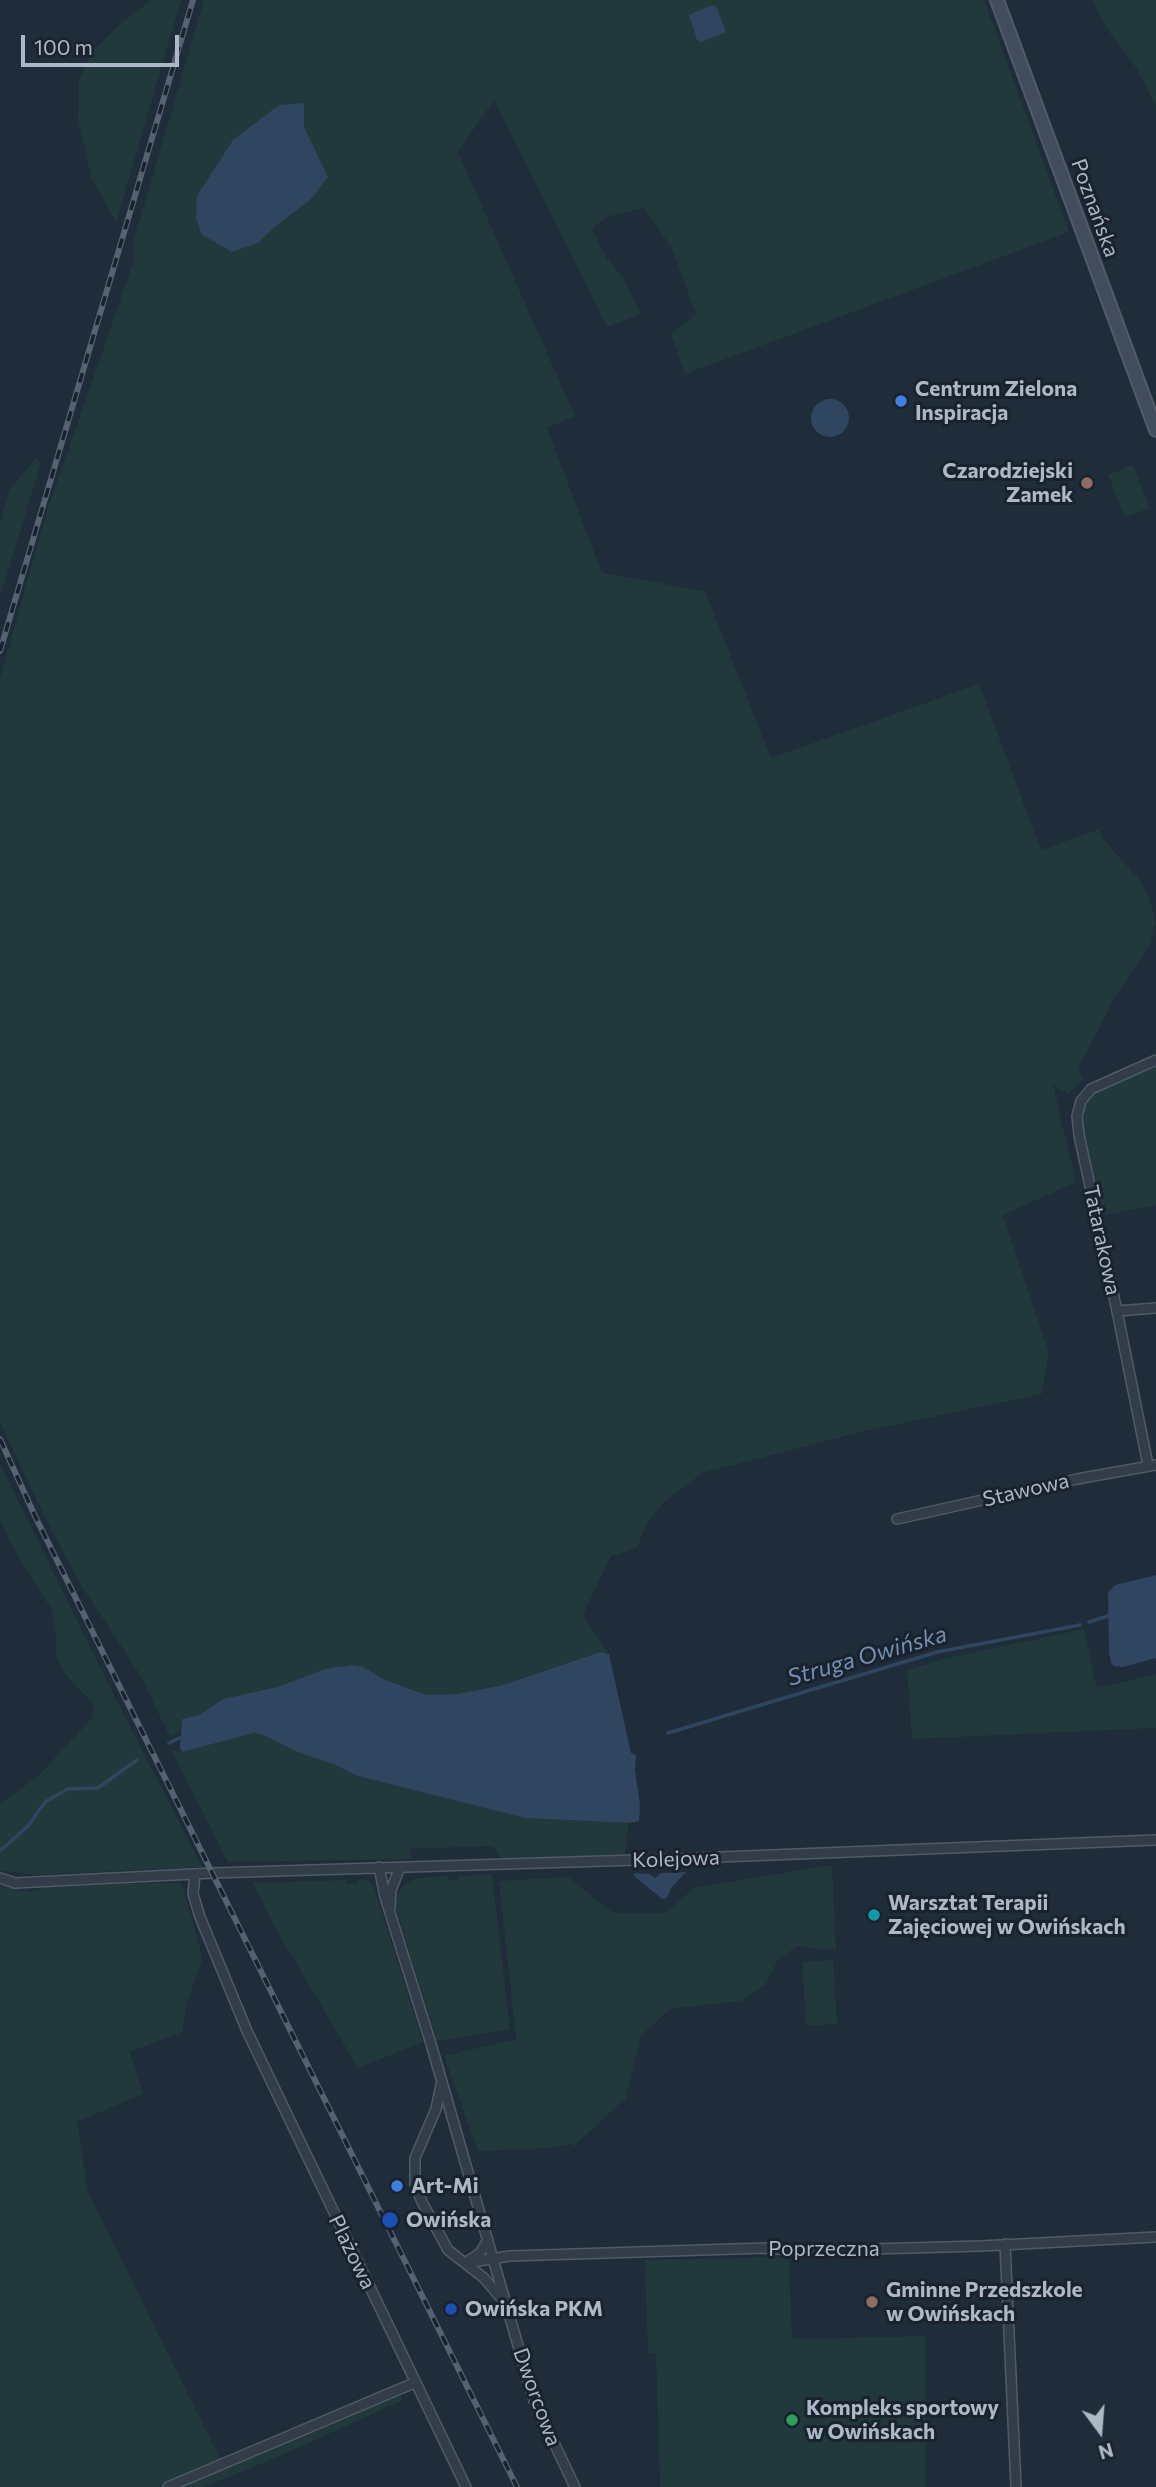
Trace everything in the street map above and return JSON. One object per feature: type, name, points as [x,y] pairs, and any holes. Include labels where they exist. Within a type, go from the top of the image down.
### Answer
[{"type":"main road","name":"Poznańska","points":[[997,0],[1156,430]]},
{"type":"street","name":"Tatarakowa","points":[[1152,1465],[1079,1135],[1078,1108],[1085,1094],[1091,1089],[1156,1060]]},
{"type":"street","points":[[1117,1311],[1156,1308]]},
{"type":"street","name":"Stawowa","points":[[897,1519],[1152,1465]]},
{"type":"street","name":"Kolejowa","points":[[0,1878],[15,1883],[379,1867],[1156,1840]]},
{"type":"street","name":"Dworcowa","points":[[379,1867],[389,1910],[537,2410],[575,2487]]},
{"type":"street","name":"Dworcowa","points":[[389,1910],[391,1890],[400,1867]]},
{"type":"street","name":"Plażowa","points":[[195,1874],[194,1900],[237,2009],[466,2487]]},
{"type":"street","name":"Dworcowa","points":[[441,2080],[433,2115],[415,2158],[415,2184],[448,2250],[488,2281],[505,2304]]},
{"type":"street","points":[[433,2115],[442,2113],[452,2117]]},
{"type":"street","name":"Poprzeczna","points":[[493,2258],[766,2248],[800,2251],[1156,2237]]},
{"type":"street","points":[[465,2263],[480,2253],[488,2240]]},
{"type":"street","points":[[1005,2244],[1016,2487]]},
{"type":"street","points":[[465,2263],[493,2258]]},
{"type":"street","points":[[168,2487],[414,2383]]},
{"type":"green space","points":[[151,0],[181,0],[116,223],[91,177],[78,119],[79,79],[93,51],[119,25]]},
{"type":"green space","points":[[204,0],[984,0],[1069,232],[685,374],[671,334],[696,314],[672,248],[644,208],[606,217],[592,229],[606,257],[624,279],[641,314],[607,327],[494,100],[458,152],[575,416],[547,428],[602,573],[705,591],[771,758],[979,684],[1041,850],[1099,829],[1102,838],[1138,878],[1149,897],[1156,923],[1150,946],[1114,999],[1078,1069],[1083,1080],[1068,1094],[1053,1085],[1076,1182],[1003,1215],[1049,1353],[1042,1394],[865,1431],[702,1473],[663,1503],[646,1525],[637,1548],[611,1556],[583,1615],[609,1654],[599,1652],[503,1685],[457,1694],[427,1695],[385,1680],[362,1667],[351,1665],[325,1669],[277,1687],[223,1699],[199,1715],[182,1719],[180,1730],[170,1737],[139,1673],[82,1587],[46,1520],[0,1422],[0,678],[47,511],[133,263],[133,243]],"holes":[[[303,103],[304,127],[311,146],[277,225],[258,243],[232,252],[202,235],[233,140],[254,126]]]},
{"type":"green space","points":[[1092,0],[1156,0],[1156,106],[1137,69],[1110,33]]},
{"type":"green space","points":[[36,458],[41,464],[0,597],[0,522],[10,489]]},
{"type":"green space","points":[[1133,465],[1150,508],[1125,517],[1108,475]]},
{"type":"green space","points":[[1156,1066],[1156,1205],[1101,1216],[1082,1131],[1082,1112],[1087,1099],[1101,1089]]},
{"type":"green space","points":[[0,1464],[202,1867],[34,1875],[0,1870],[0,1804],[38,1776],[92,1718],[94,1705],[64,1673],[56,1656],[56,1633],[51,1609],[12,1546],[0,1520]]},
{"type":"green space","points":[[1084,1629],[1097,1688],[1156,1674],[1156,1728],[912,1739],[907,1670],[952,1657]]},
{"type":"green space","points":[[254,1733],[358,1776],[525,1818],[629,1823],[625,1854],[501,1860],[493,1846],[411,1849],[411,1859],[228,1862],[172,1751],[182,1752]]},
{"type":"green space","points":[[832,1865],[836,1951],[797,1946],[778,1960],[766,1984],[741,2001],[670,2009],[641,2036],[626,2098],[573,2147],[572,2143],[553,2148],[478,2151],[444,2056],[516,2039],[499,1881],[568,1877],[613,1913],[665,1913],[694,1888]]},
{"type":"green space","points":[[492,1874],[510,2029],[437,2041],[396,1910],[397,1895],[404,1885],[416,1878],[447,1876],[448,1880],[458,1880],[459,1876]]},
{"type":"green space","points":[[358,1879],[368,1880],[374,1887],[423,2042],[358,2068],[274,1926],[253,1883],[346,1880],[346,1884],[357,1884]]},
{"type":"green space","points":[[181,1882],[202,1960],[188,2000],[182,2032],[130,2052],[143,2094],[77,2122],[88,2192],[220,2459],[394,2384],[403,2400],[204,2487],[0,2487],[0,1885],[29,1892],[47,1887]]},
{"type":"green space","points":[[833,1960],[837,2024],[806,2026],[802,1962]]},
{"type":"green space","name":"Kompleks sportowy w Owińskach","points":[[789,2259],[792,2339],[926,2336],[926,2487],[660,2487],[656,2353],[648,2353],[645,2260]]},
{"type":"water","points":[[712,5],[717,8],[726,32],[701,42],[697,40],[689,15]]},
{"type":"water","points":[[304,103],[304,127],[328,177],[311,199],[258,243],[232,252],[202,235],[196,218],[197,196],[233,140],[279,105]]},
{"type":"water","points":[[830,399],[843,405],[849,418],[843,431],[830,437],[817,431],[811,418],[817,405]]},
{"type":"water","points":[[1156,1575],[1156,1658],[1123,1667],[1114,1666],[1109,1652],[1108,1593],[1115,1585]]},
{"type":"water","points":[[600,1652],[609,1654],[631,1753],[636,1755],[639,1821],[629,1823],[525,1818],[358,1776],[254,1733],[182,1752],[180,1748],[182,1719],[199,1715],[223,1699],[277,1687],[325,1669],[351,1665],[363,1667],[385,1680],[427,1695],[457,1694],[503,1685]]},
{"type":"water","points":[[686,1872],[671,1888],[667,1898],[662,1899],[634,1876],[634,1873],[649,1874],[655,1878],[661,1873]]},
{"type":"waterway","name":"Struga Owińska","points":[[1089,1622],[1111,1615]]},
{"type":"waterway","name":"Struga Owińska","points":[[668,1733],[937,1652],[1080,1625]]},
{"type":"waterway","points":[[169,1743],[186,1735]]},
{"type":"waterway","points":[[0,1851],[28,1826],[45,1802],[68,1789],[98,1788],[137,1760]]},
{"type":"railway","points":[[0,651],[193,0]]},
{"type":"railway","points":[[0,1439],[35,1516],[517,2487]]},
{"type":"place","name":"Centrum Zielona Inspiracja","points":[[901,401]]},
{"type":"place","name":"Czarodziejski Zamek","points":[[1087,483]]},
{"type":"place","name":"Warsztat Terapii Zajęciowej w Owińskach","points":[[874,1915]]},
{"type":"place","name":"Art-Mi","points":[[397,2186]]},
{"type":"place","name":"Owińska","points":[[390,2220]]},
{"type":"place","name":"Gminne Przedszkole w Owińskach","points":[[872,2302]]},
{"type":"place","name":"Owińska PKM","points":[[451,2309]]},
{"type":"place","name":"Kompleks sportowy w Owińskach","points":[[792,2420]]}]
